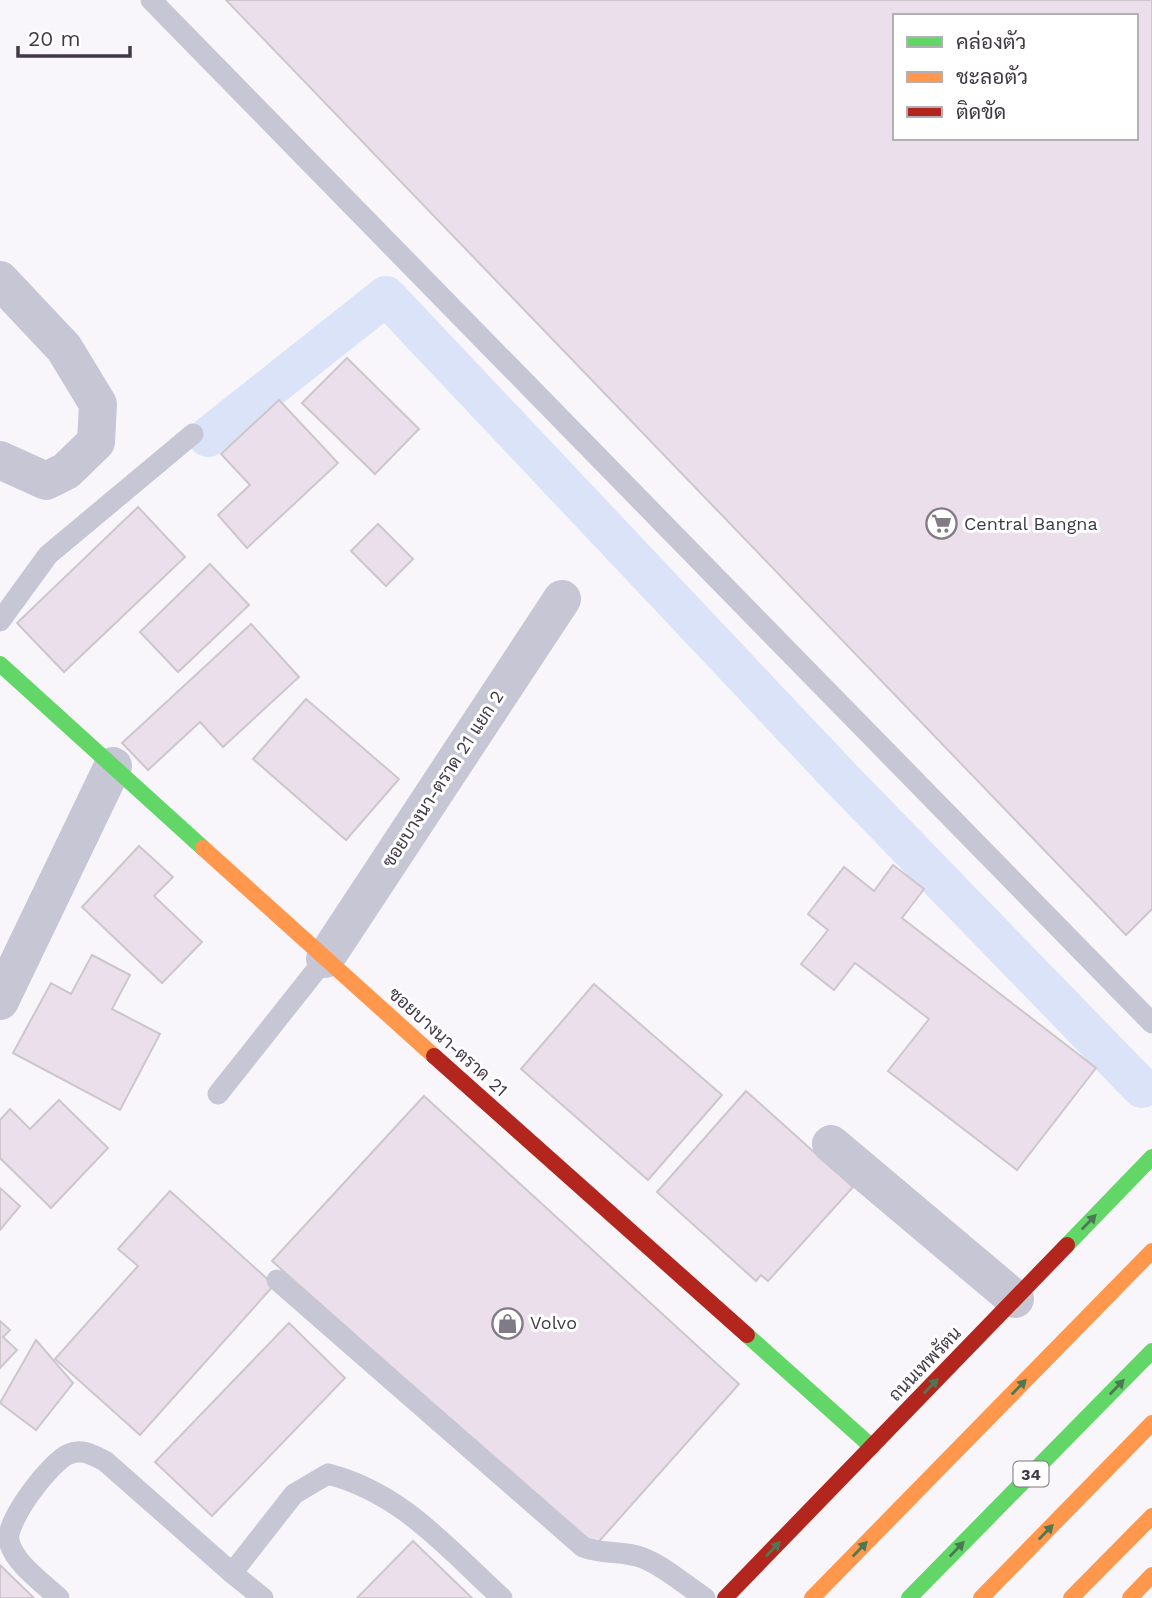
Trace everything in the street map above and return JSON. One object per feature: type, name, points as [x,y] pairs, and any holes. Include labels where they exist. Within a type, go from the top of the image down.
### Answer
[{"type":"main road","name":"ซอยบางนา-ตราด 21","points":[[0,664],[325,959],[872,1447]]},
{"type":"main road","name":"ถนนเทพรัตน","points":[[725,1598],[1152,1157]]},
{"type":"main road","points":[[812,1598],[1152,1251]]},
{"type":"main road","name":"34","points":[[909,1598],[1152,1351]]},
{"type":"main road","points":[[981,1598],[1152,1423]]},
{"type":"main road","points":[[1070,1598],[1152,1516]]},
{"type":"main road","points":[[1130,1598],[1152,1575]]},
{"type":"street","points":[[0,280],[64,348],[98,404],[96,442],[66,471],[46,481],[0,460]]},
{"type":"street","name":"ซอยบางนา-ตราด 21 แยก 2","points":[[325,959],[562,599]]},
{"type":"street","points":[[0,1001],[113,766]]},
{"type":"street","points":[[831,1144],[1015,1299]]},
{"type":"lane","points":[[152,0],[571,432],[1152,1023]]},
{"type":"lane","points":[[0,621],[48,555],[192,434]]},
{"type":"lane","points":[[218,1094],[325,959]]},
{"type":"lane","points":[[277,1280],[583,1547],[601,1554],[623,1553],[645,1559],[705,1598]]},
{"type":"lane","points":[[59,1598],[14,1554],[8,1539],[11,1520],[55,1463],[70,1453],[84,1451],[105,1461],[264,1598]]},
{"type":"lane","points":[[232,1573],[294,1494],[328,1474],[357,1482],[397,1502],[502,1598]]},
{"type":"building","name":"Central Bangna","points":[[226,0],[1152,0],[1152,909],[1126,935]]},
{"type":"building","points":[[347,358],[419,429],[375,474],[302,403]]},
{"type":"building","points":[[279,400],[338,463],[247,548],[218,515],[250,485],[221,454]]},
{"type":"building","points":[[138,507],[185,557],[64,672],[17,623]]},
{"type":"building","points":[[378,524],[413,559],[386,586],[351,551]]},
{"type":"building","points":[[210,564],[249,605],[178,672],[140,632]]},
{"type":"building","points":[[251,624],[299,677],[223,747],[200,722],[148,770],[122,743]]},
{"type":"building","points":[[306,699],[399,779],[346,840],[253,759]]},
{"type":"building","points":[[139,846],[173,877],[154,896],[202,942],[162,983],[82,907]]},
{"type":"building","points":[[893,865],[924,889],[902,918],[1096,1068],[1017,1170],[888,1071],[929,1019],[855,963],[834,990],[801,964],[828,930],[808,914],[844,867],[874,891]]},
{"type":"building","points":[[92,955],[130,975],[112,1009],[160,1034],[120,1110],[13,1053],[51,983],[71,994]]},
{"type":"building","points":[[594,984],[722,1095],[648,1180],[521,1069]]},
{"type":"building","points":[[746,1091],[853,1187],[768,1281],[761,1275],[756,1281],[657,1192]]},
{"type":"building","name":"Volvo","points":[[424,1096],[739,1384],[594,1547],[272,1261]]},
{"type":"building","points":[[59,1100],[108,1148],[51,1208],[0,1158],[0,1120],[10,1109],[30,1129]]},
{"type":"building","points":[[0,1188],[20,1206],[0,1230]]},
{"type":"building","points":[[170,1191],[274,1285],[140,1435],[55,1359],[138,1266],[118,1249]]},
{"type":"building","points":[[0,1321],[10,1330],[3,1337],[17,1350],[0,1368]]},
{"type":"building","points":[[289,1323],[345,1378],[212,1516],[155,1462]]},
{"type":"building","points":[[36,1340],[73,1383],[36,1430],[0,1403]]},
{"type":"building","points":[[413,1541],[472,1598],[357,1598]]},
{"type":"building","points":[[0,1565],[34,1598],[0,1598]]},
{"type":"waterway","points":[[208,437],[386,296],[842,779],[1142,1088]]},
{"type":"traffic: fast","points":[[0,664],[203,848]]},
{"type":"traffic: fast","points":[[1067,1245],[1152,1157]]},
{"type":"traffic: fast","points":[[747,1335],[872,1447]]},
{"type":"traffic: fast","points":[[909,1598],[1152,1351]]},
{"type":"traffic: slow","points":[[203,848],[434,1056]]},
{"type":"traffic: slow","points":[[812,1598],[1152,1251]]},
{"type":"traffic: slow","points":[[981,1598],[1152,1423]]},
{"type":"traffic: slow","points":[[1071,1598],[1152,1516]]},
{"type":"traffic: slow","points":[[1130,1598],[1152,1575]]},
{"type":"traffic: jam","points":[[434,1056],[747,1335]]},
{"type":"traffic: jam","points":[[725,1598],[1067,1245]]},
{"type":"place","name":"Central Bangna","points":[[941,524]]},
{"type":"place","name":"Volvo","points":[[507,1323]]}]
